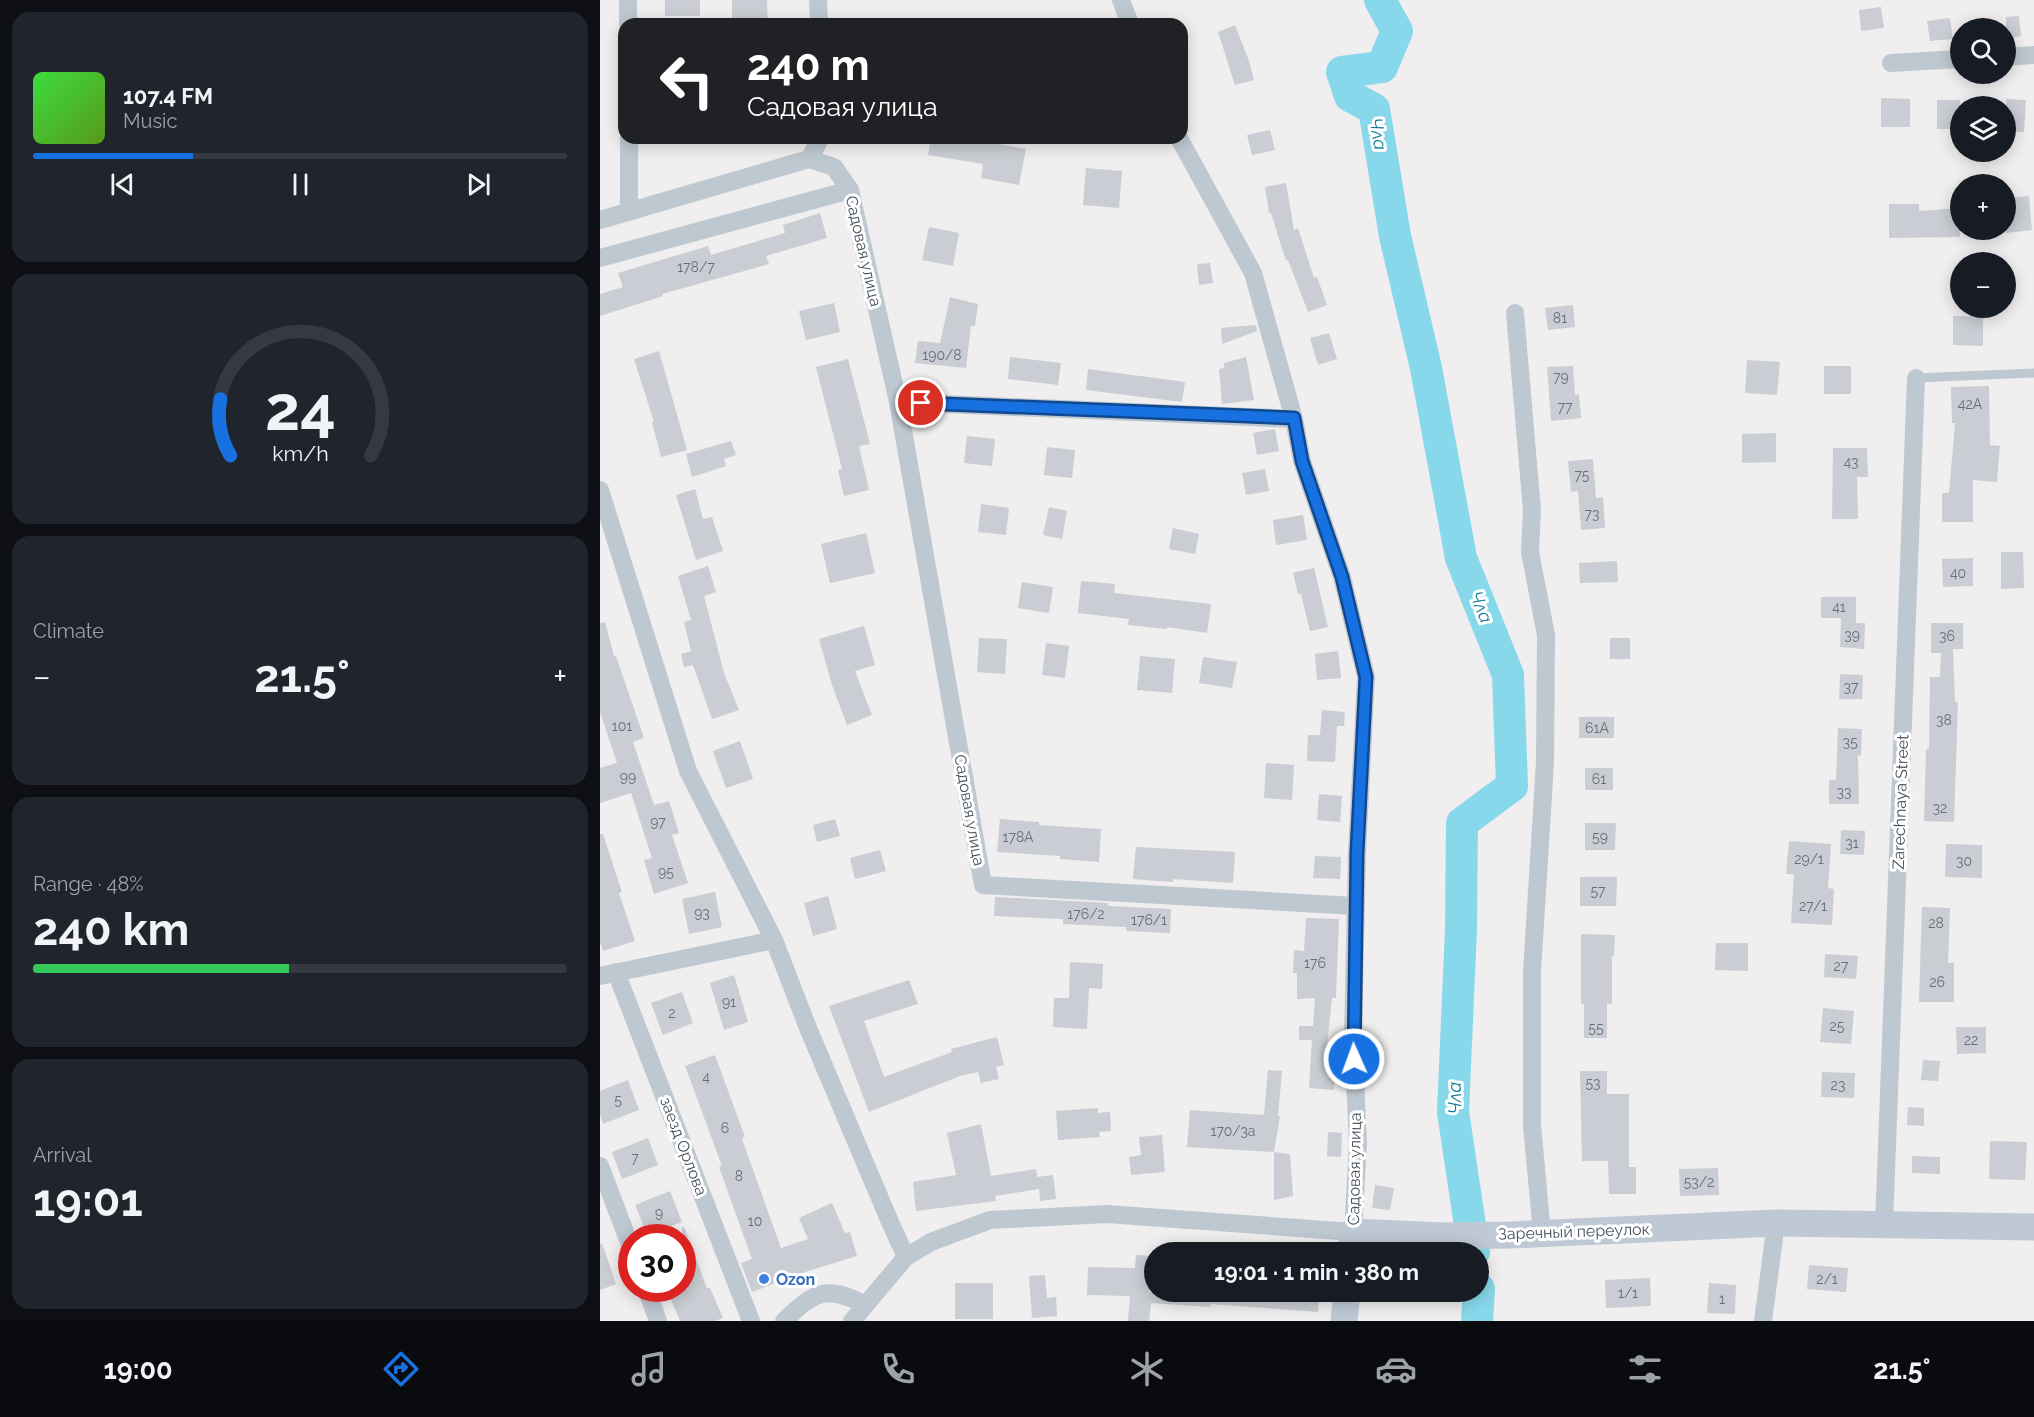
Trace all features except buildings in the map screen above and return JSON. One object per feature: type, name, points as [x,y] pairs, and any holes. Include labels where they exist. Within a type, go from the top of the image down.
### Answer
[{"type":"street","points":[[628,0],[628,18]]},
{"type":"street","points":[[818,0],[819,18]]},
{"type":"street","points":[[1121,0],[1128,18]]},
{"type":"street","points":[[2016,56],[2034,55]]},
{"type":"street","points":[[1891,63],[1950,60]]},
{"type":"street","points":[[629,144],[629,212]]},
{"type":"street","points":[[600,220],[809,159],[818,144]]},
{"type":"street","name":"Садовая улица","points":[[1182,144],[1253,273],[1294,418],[1302,461],[1342,577],[1366,677],[1355,906],[1353,1037],[1358,1144],[1352,1242]]},
{"type":"street","name":"Садовая улица","points":[[809,159],[834,167],[850,190],[898,402],[983,885],[1355,906]]},
{"type":"street","points":[[600,258],[850,190]]},
{"type":"street","points":[[1515,313],[1532,510],[1530,552],[1546,634],[1545,762],[1532,971],[1532,1125],[1542,1233]]},
{"type":"street","name":"Zarechnaya Street","points":[[1884,1225],[1916,378]]},
{"type":"street","points":[[898,402],[1294,418]]},
{"type":"street","points":[[600,490],[688,771],[774,940],[808,1029],[906,1257]]},
{"type":"street","points":[[608,974],[774,940]]},
{"type":"street","name":"заезд Орлова","points":[[608,974],[751,1321]]},
{"type":"street","points":[[600,1166],[622,1224]]},
{"type":"street","name":"Заречный переулок","points":[[852,1321],[906,1257],[931,1242],[990,1220],[1107,1214],[1352,1242],[1776,1222],[2034,1227]]},
{"type":"street","points":[[1763,1321],[1776,1222]]},
{"type":"street","points":[[784,1321],[807,1300],[821,1293],[846,1294],[865,1305]]},
{"type":"street","points":[[651,1302],[658,1321]]},
{"type":"street","points":[[1344,1321],[1346,1302]]},
{"type":"lane","points":[[1916,378],[2034,373]]},
{"type":"waterway","name":"Чла","points":[[1380,0],[1397,31],[1382,67],[1342,72],[1350,96],[1374,109],[1395,236],[1426,368],[1461,558],[1508,675],[1512,786],[1462,823],[1461,929],[1453,1112],[1472,1242]]},
{"type":"waterway","name":"Чла","points":[[1477,1321],[1478,1302]]},
{"type":"place","name":"Ozon","points":[[764,1279]]},
{"type":"route","points":[[921,403],[1294,418],[1302,461],[1342,577],[1366,677],[1357,852],[1354,1059]]}]
